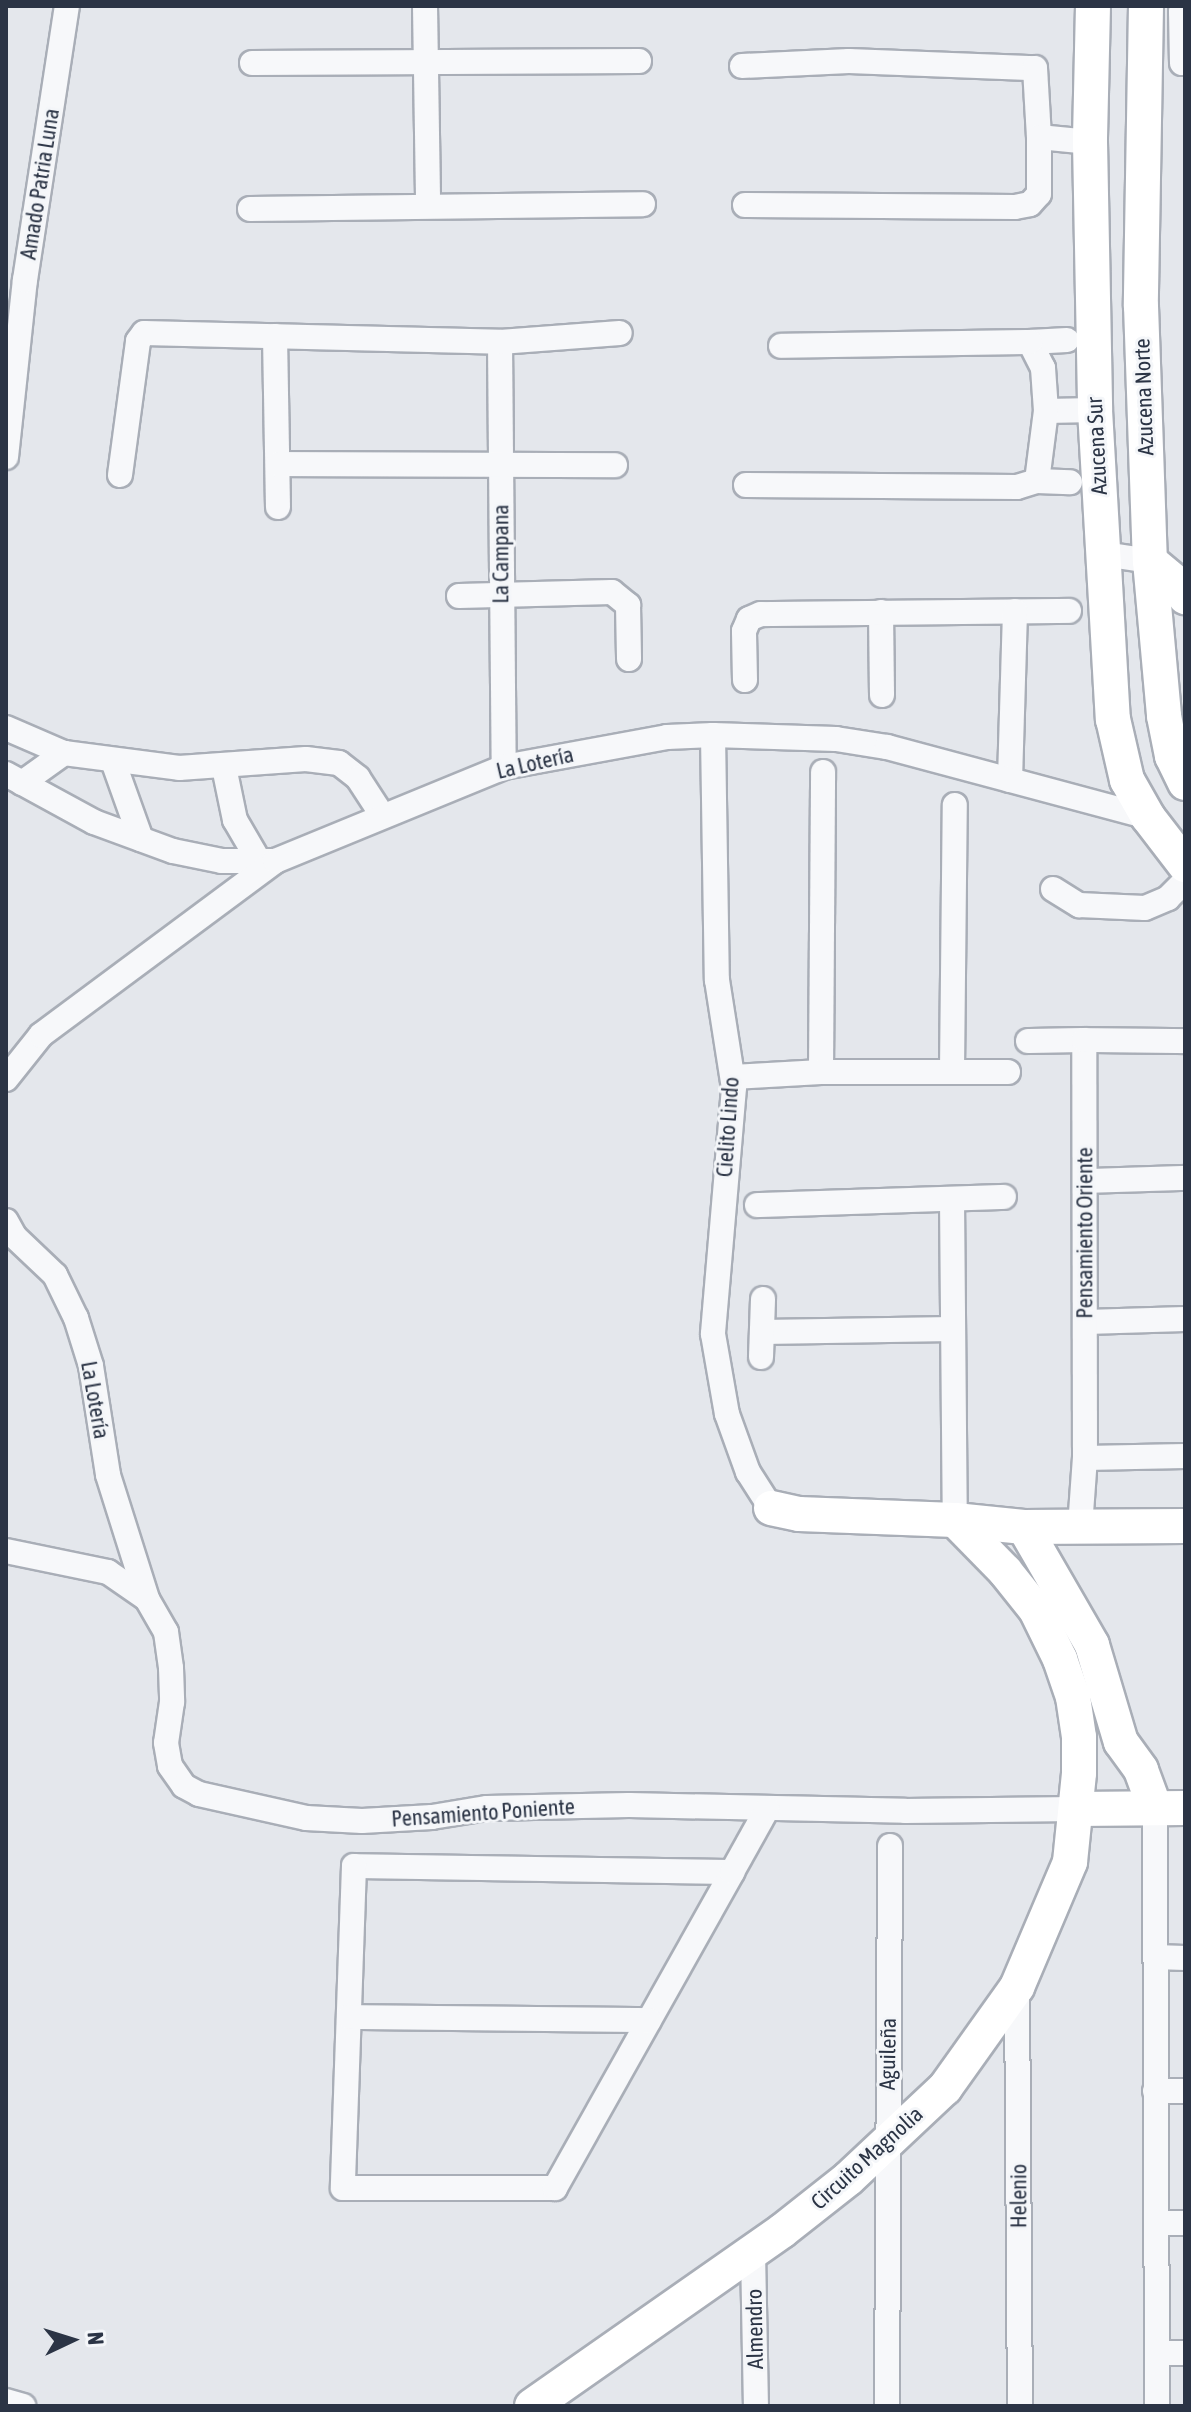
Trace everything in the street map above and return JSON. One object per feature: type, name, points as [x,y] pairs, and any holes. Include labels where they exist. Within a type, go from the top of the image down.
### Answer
[{"type":"street","name":"Amado Patria Luna","points":[[6,457],[15,283],[67,6]]},
{"type":"street","points":[[425,6],[428,205]]},
{"type":"street","name":"Azucena Sur","points":[[1093,6],[1090,142],[1095,410],[1113,719],[1127,780],[1148,817],[1185,865]]},
{"type":"street","name":"Azucena Norte","points":[[1146,6],[1141,306],[1150,561],[1174,713],[1172,756],[1185,783]]},
{"type":"street","points":[[1182,63],[1181,12],[1185,12]]},
{"type":"street","points":[[252,63],[639,61]]},
{"type":"street","points":[[742,66],[849,61],[1035,68],[1039,137],[1039,194],[1030,204],[1015,207],[745,205]]},
{"type":"street","points":[[1039,137],[1090,142]]},
{"type":"street","points":[[250,209],[643,204]]},
{"type":"street","points":[[120,475],[138,341],[144,333],[500,342],[620,333]]},
{"type":"street","points":[[275,336],[278,507]]},
{"type":"street","points":[[781,346],[1067,340]]},
{"type":"street","name":"La Campana","points":[[500,342],[504,767]]},
{"type":"street","points":[[1030,342],[1043,368],[1046,411],[1037,481]]},
{"type":"street","points":[[1046,411],[1095,410]]},
{"type":"street","points":[[278,464],[615,465]]},
{"type":"street","points":[[746,485],[1017,487],[1037,481],[1070,482]]},
{"type":"street","points":[[1103,554],[1150,561],[1176,583],[1185,597]]},
{"type":"street","points":[[459,596],[612,592],[622,597],[628,605],[629,659]]},
{"type":"street","points":[[1010,780],[1015,611]]},
{"type":"street","points":[[745,680],[744,631],[749,619],[761,614],[1069,611]]},
{"type":"street","points":[[881,612],[882,695]]},
{"type":"street","points":[[6,728],[64,753],[179,768],[306,759],[339,763],[358,778],[382,815]]},
{"type":"street","name":"La Lotería","points":[[6,1079],[41,1035],[267,861],[504,767],[667,737],[713,735],[836,739],[887,747],[1148,817]]},
{"type":"street","name":"Cielito Lindo","points":[[713,735],[717,980],[733,1077],[713,1334],[727,1414],[748,1472],[771,1508]]},
{"type":"street","points":[[14,778],[64,753]]},
{"type":"street","points":[[113,761],[141,839]]},
{"type":"street","points":[[224,767],[235,820],[267,861]]},
{"type":"street","points":[[821,1072],[823,772]]},
{"type":"street","points":[[14,778],[94,822],[173,851],[222,861],[267,861]]},
{"type":"street","points":[[952,1070],[955,805]]},
{"type":"street","points":[[1053,889],[1079,905],[1145,908],[1168,898],[1185,881]]},
{"type":"street","name":"Pensamiento Oriente","points":[[1080,1527],[1085,1458],[1087,1181],[1084,1040]]},
{"type":"street","points":[[1028,1041],[1185,1041]]},
{"type":"street","points":[[733,1077],[821,1072],[1008,1072]]},
{"type":"street","points":[[1087,1181],[1185,1178]]},
{"type":"street","points":[[757,1205],[1004,1197]]},
{"type":"street","points":[[952,1199],[955,1520]]},
{"type":"street","name":"La Lotería","points":[[9,1231],[55,1275],[76,1318],[91,1366],[108,1475],[147,1599]]},
{"type":"street","points":[[761,1357],[763,1299]]},
{"type":"street","points":[[1086,1322],[1185,1319]]},
{"type":"street","points":[[762,1332],[953,1329]]},
{"type":"street","points":[[1085,1458],[1185,1456]]},
{"type":"street","points":[[771,1508],[799,1514],[955,1520],[1024,1527],[1185,1526]]},
{"type":"street","name":"Circuito Magnolia","points":[[532,2406],[753,2252],[887,2146],[945,2088],[1017,1987],[1070,1862],[1079,1737],[1073,1697],[1060,1659],[1036,1610],[1005,1571],[955,1520]]},
{"type":"street","points":[[1024,1527],[1092,1645],[1121,1742],[1170,1808],[1155,1957],[1157,2406]]},
{"type":"street","name":"Pensamiento Poniente","points":[[6,1551],[108,1572],[147,1599],[166,1632],[172,1702],[166,1743],[170,1766],[184,1786],[199,1794],[306,1818],[362,1821],[432,1817],[487,1808],[629,1805],[767,1809],[1170,1808]]},
{"type":"street","points":[[732,1872],[354,1866],[343,2188],[555,2188],[732,1872],[767,1809]]},
{"type":"street","name":"Aguileña","points":[[887,2406],[890,1846]]},
{"type":"street","points":[[1155,1957],[1185,1958]]},
{"type":"street","name":"Helenio","points":[[1017,1987],[1020,2406]]},
{"type":"street","points":[[349,2017],[649,2020]]},
{"type":"street","points":[[1155,2091],[1185,2091]]},
{"type":"street","points":[[1156,2223],[1185,2223]]},
{"type":"street","name":"Almendro","points":[[753,2252],[756,2406]]},
{"type":"street","points":[[1157,2353],[1185,2353]]},
{"type":"street","points":[[6,2401],[23,2406]]}]
